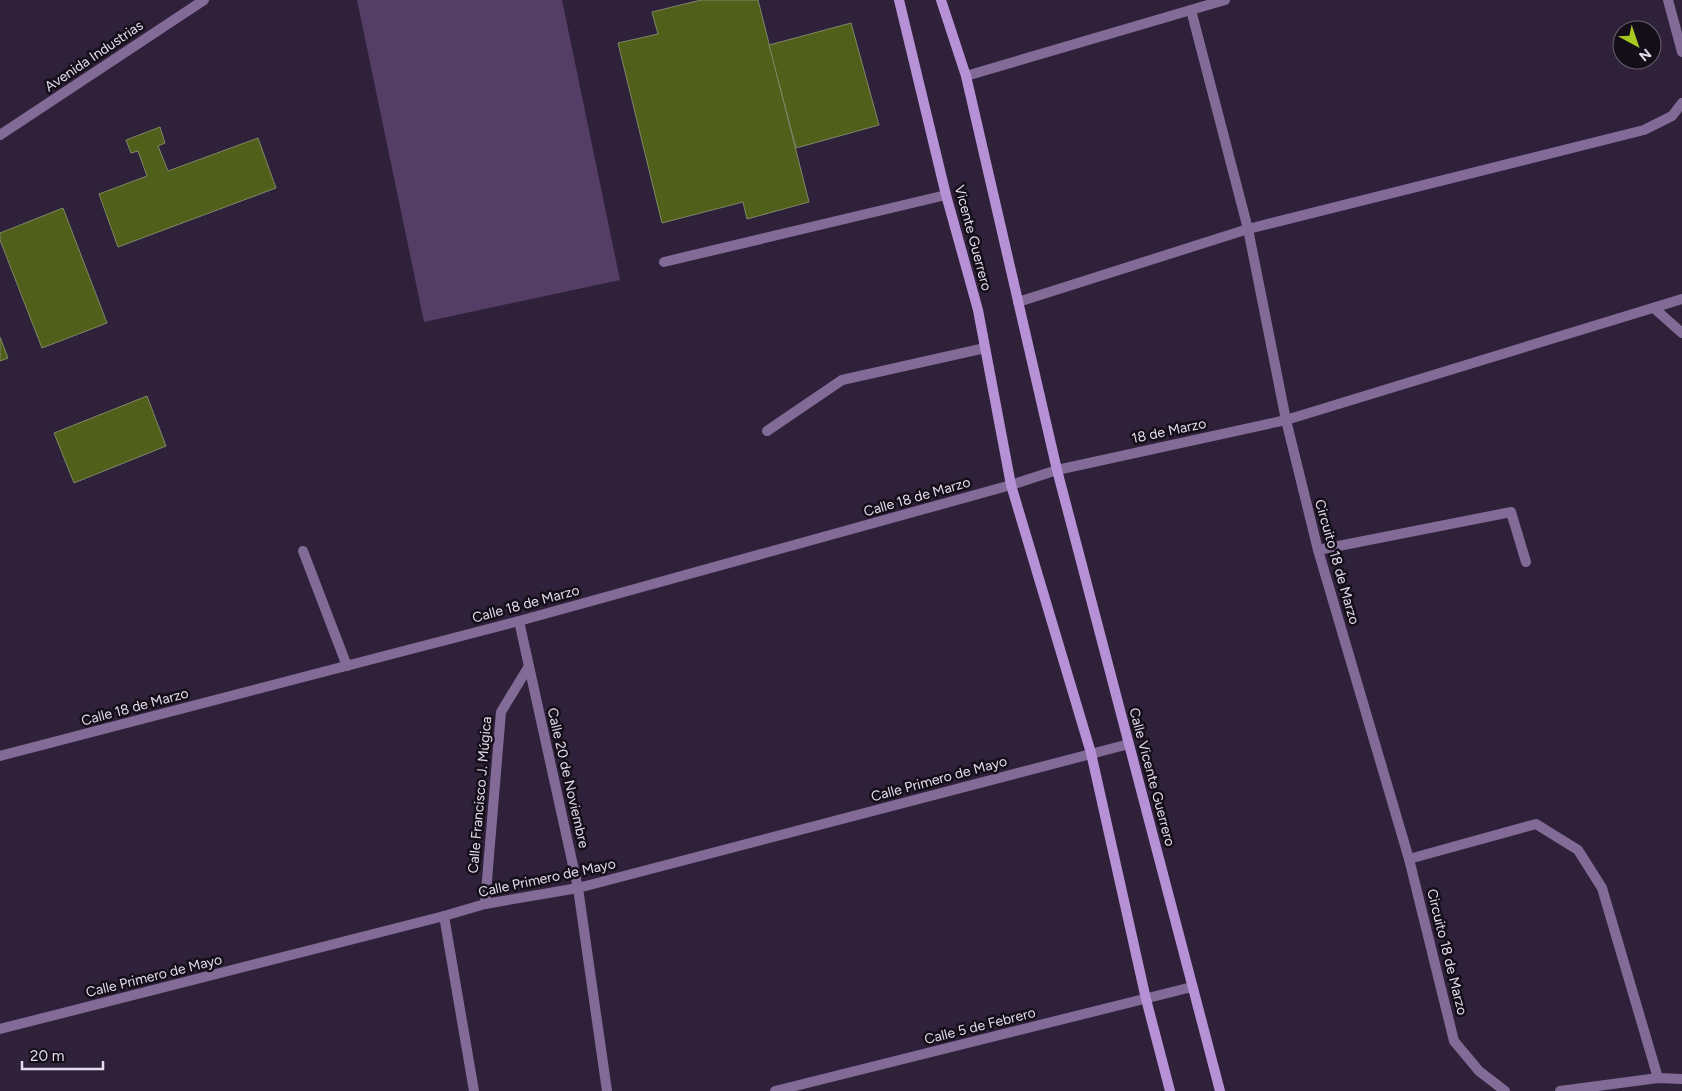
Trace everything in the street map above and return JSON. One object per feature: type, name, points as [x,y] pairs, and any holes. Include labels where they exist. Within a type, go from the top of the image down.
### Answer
[{"type":"street","name":"Avenida Industrias","points":[[0,135],[204,0]]},
{"type":"street","name":"Vicente Guerrero","points":[[899,0],[946,195],[978,310],[1011,485]]},
{"type":"street","name":"Vicente Guerrero","points":[[941,0],[966,76],[1057,470]]},
{"type":"street","points":[[966,76],[1225,0]]},
{"type":"street","points":[[1668,0],[1682,52]]},
{"type":"street","name":"Circuito 18 de Marzo","points":[[1192,10],[1248,229],[1286,420],[1318,550],[1409,859],[1454,1041],[1478,1071],[1505,1091]]},
{"type":"street","points":[[1018,302],[1248,229],[1644,130],[1672,116],[1682,102]]},
{"type":"street","points":[[664,262],[946,195]]},
{"type":"street","points":[[1286,420],[1682,299]]},
{"type":"street","points":[[1654,309],[1682,333]]},
{"type":"street","points":[[768,431],[842,380],[985,348]]},
{"type":"street","name":"18 de Marzo","points":[[1057,470],[1286,420]]},
{"type":"street","name":"Calle 18 de Marzo","points":[[0,756],[519,621],[1011,485],[1057,470]]},
{"type":"street","name":"Calle Vicente Guerrero","points":[[1057,470],[1220,1091]]},
{"type":"street","points":[[1011,485],[1091,753],[1146,999],[1170,1091]]},
{"type":"street","points":[[1318,550],[1512,512],[1526,562]]},
{"type":"street","points":[[303,552],[347,666]]},
{"type":"street","name":"Calle 20 de Noviembre","points":[[519,621],[578,888],[608,1091]]},
{"type":"street","name":"Calle Francisco J. Múgica","points":[[485,904],[501,712],[529,666]]},
{"type":"street","name":"Calle Primero de Mayo","points":[[0,1029],[485,904],[578,888],[1129,744]]},
{"type":"street","points":[[1409,859],[1536,824],[1578,850],[1602,888],[1658,1078]]},
{"type":"street","points":[[444,916],[474,1091]]},
{"type":"street","name":"Calle 5 de Febrero","points":[[775,1091],[1192,987]]},
{"type":"street","points":[[1560,1091],[1658,1078],[1682,1079]]},
{"type":"shaded area","points":[[357,0],[562,0],[620,280],[424,322]]},
{"type":"building","points":[[701,0],[758,0],[809,202],[747,219],[743,202],[662,223],[618,43],[658,34],[652,12]]},
{"type":"building","points":[[851,23],[879,125],[796,148],[769,45]]},
{"type":"building","points":[[160,127],[165,143],[158,146],[168,171],[258,138],[276,188],[118,247],[99,194],[147,176],[138,151],[131,153],[126,140]]},
{"type":"building","points":[[63,208],[107,323],[42,348],[0,240],[0,233]]},
{"type":"building","points":[[0,337],[8,358],[0,361]]},
{"type":"building","points":[[147,396],[166,446],[74,483],[54,433]]}]
